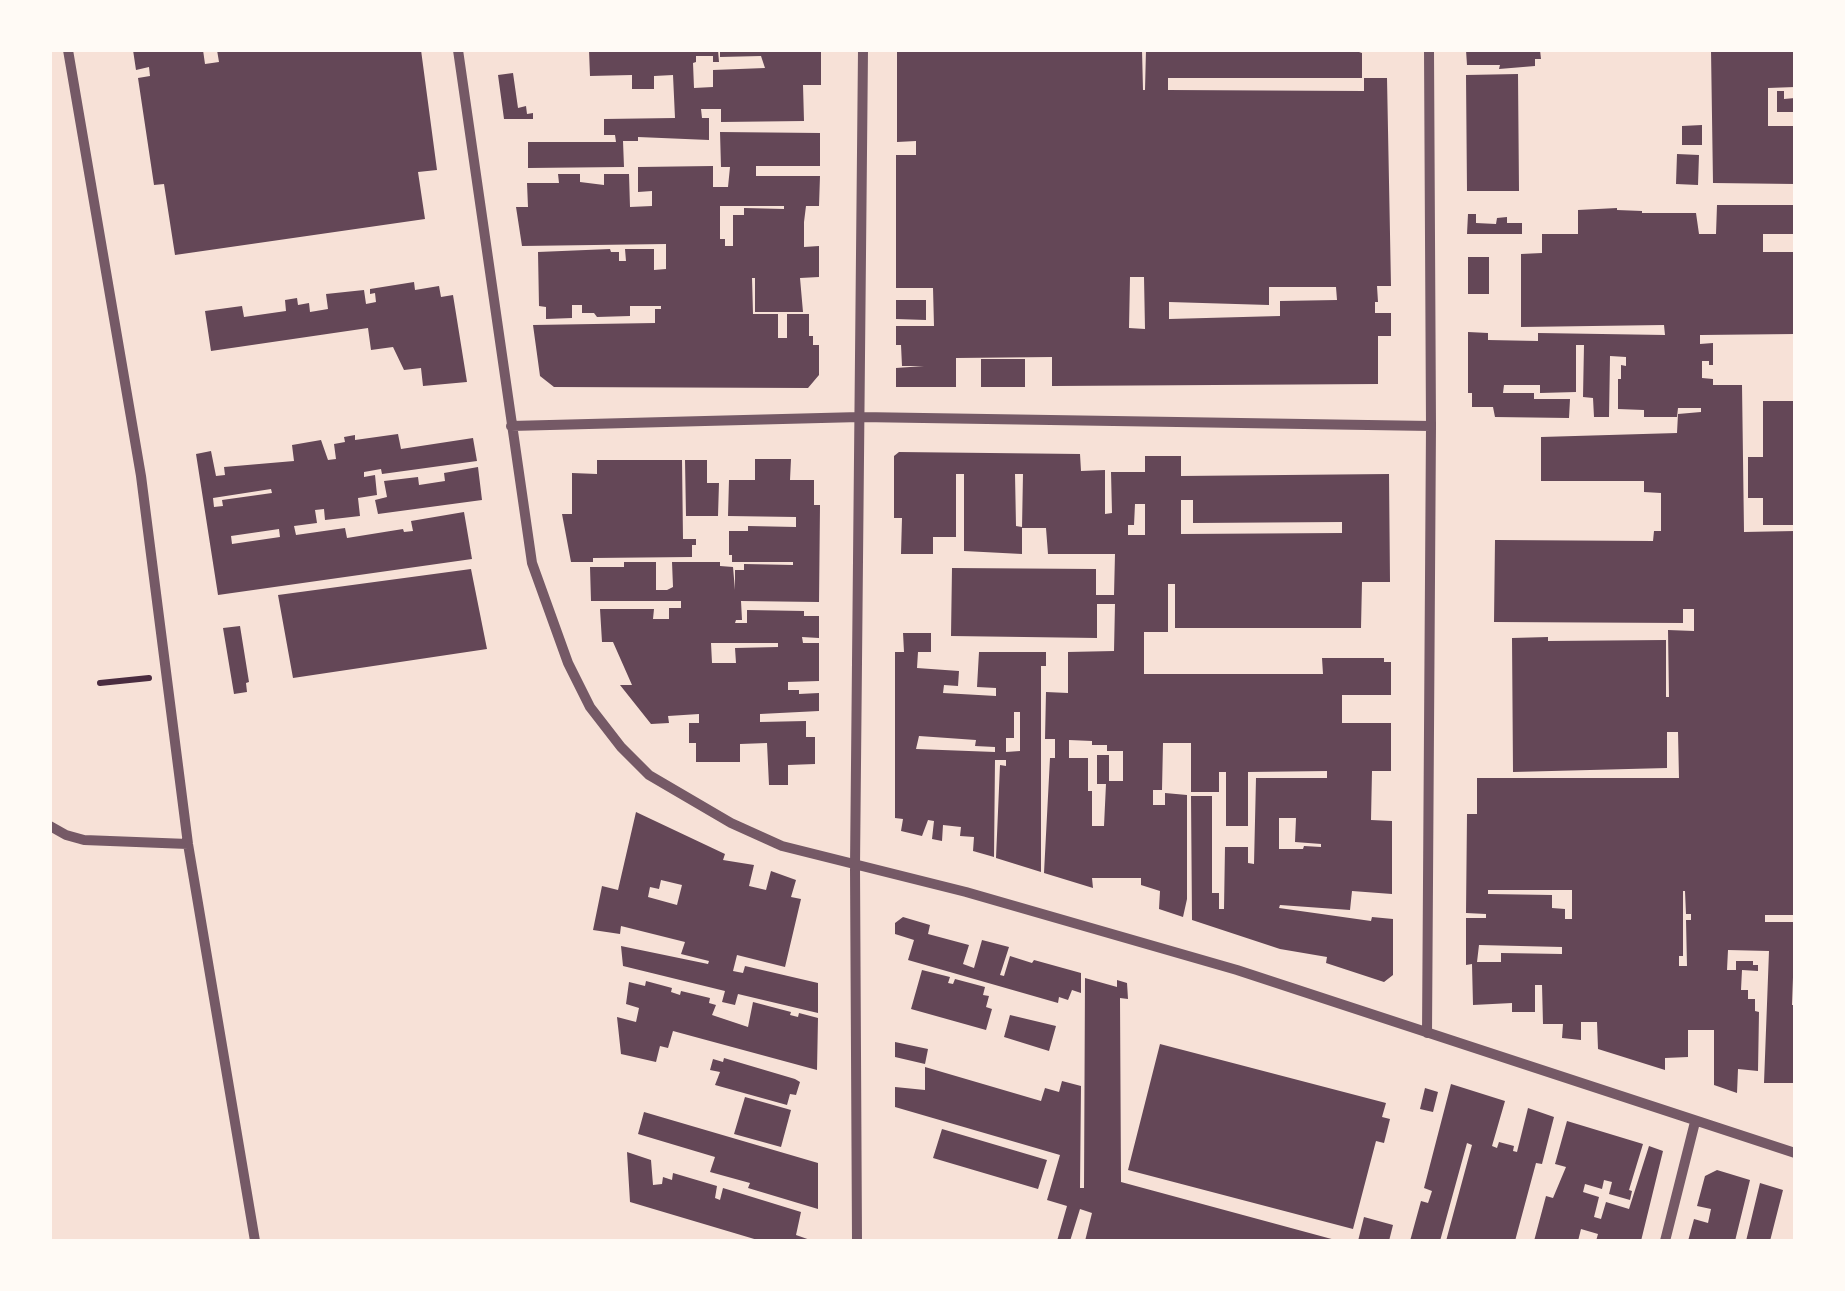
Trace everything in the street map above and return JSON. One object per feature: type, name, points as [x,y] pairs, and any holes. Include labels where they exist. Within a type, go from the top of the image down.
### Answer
[{"type":"street","points":[[68,50],[141,476],[188,844],[255,1241]]},
{"type":"street","points":[[458,50],[532,563],[568,663],[590,708],[620,747],[650,775],[732,823],[782,846],[966,892],[1237,970],[1795,1153]]},
{"type":"street","points":[[857,1241],[855,866],[863,50]]},
{"type":"street","points":[[1427,1034],[1429,50]]},
{"type":"street","points":[[511,426],[860,417],[1431,426]]},
{"type":"street","points":[[50,826],[66,836],[84,840],[188,844]]},
{"type":"street","points":[[1665,1241],[1695,1122]]},
{"type":"path","points":[[100,683],[166,676]]},
{"type":"building","points":[[133,50],[203,50],[205,64],[219,62],[217,50],[421,50],[437,170],[418,172],[425,219],[175,255],[164,184],[154,185],[138,78],[150,76],[149,67],[136,70]]},
{"type":"building","points":[[589,50],[718,50],[719,62],[713,62],[713,56],[696,56],[694,88],[713,87],[713,70],[765,68],[761,56],[720,57],[720,50],[821,50],[821,85],[803,85],[804,121],[721,122],[721,109],[701,109],[702,118],[709,118],[709,140],[638,137],[638,141],[623,141],[624,167],[528,168],[528,142],[616,142],[615,135],[604,135],[604,119],[675,118],[673,75],[654,76],[654,89],[632,89],[632,75],[590,76]]},
{"type":"building","points":[[897,50],[1142,50],[1143,90],[1146,50],[1362,53],[1362,78],[1168,78],[1168,90],[1364,91],[1364,78],[1387,78],[1391,286],[1377,286],[1375,313],[1391,313],[1391,336],[1378,336],[1378,384],[1052,386],[1052,357],[956,358],[956,387],[896,387],[896,368],[924,366],[902,366],[896,326],[934,326],[933,288],[896,288],[896,155],[916,155],[916,141],[897,142]],"holes":[[[1130,277],[1144,277],[1145,329],[1129,328]],[[1269,287],[1336,287],[1337,300],[1280,301],[1280,316],[1169,319],[1169,302],[1269,305]]]},
{"type":"building","points":[[1466,50],[1540,50],[1541,59],[1535,59],[1535,66],[1499,69],[1500,65],[1467,65]]},
{"type":"building","points":[[1711,50],[1795,50],[1795,87],[1768,88],[1768,126],[1795,126],[1795,184],[1713,183]]},
{"type":"building","points":[[513,73],[518,108],[526,106],[533,119],[504,119],[498,75]]},
{"type":"building","points":[[1518,74],[1519,191],[1467,191],[1466,75]]},
{"type":"building","points":[[1777,91],[1784,91],[1784,99],[1795,98],[1795,112],[1777,112]]},
{"type":"building","points":[[1702,125],[1702,145],[1682,145],[1682,126]]},
{"type":"building","points":[[720,132],[820,133],[820,166],[756,166],[756,176],[820,176],[819,206],[806,206],[804,222],[804,247],[819,246],[819,277],[800,278],[803,312],[755,312],[752,278],[753,314],[778,314],[778,338],[787,338],[787,314],[809,314],[809,336],[813,336],[813,345],[819,345],[819,375],[808,388],[554,387],[540,376],[533,325],[655,323],[655,309],[661,306],[630,306],[630,316],[597,317],[594,313],[582,313],[582,305],[572,305],[572,318],[546,319],[546,307],[539,306],[538,252],[610,249],[619,252],[619,261],[626,261],[625,249],[654,249],[654,270],[666,269],[666,244],[522,246],[516,207],[528,207],[527,183],[559,183],[558,174],[580,174],[580,182],[604,185],[604,174],[629,174],[630,207],[652,206],[652,191],[638,192],[638,167],[713,166],[713,187],[728,187],[730,167],[721,167]],"holes":[[[720,206],[784,206],[744,208],[744,215],[733,215],[733,246],[725,246],[725,239],[720,239]]]},
{"type":"building","points":[[1677,154],[1699,155],[1698,185],[1676,184]]},
{"type":"building","points":[[1717,205],[1795,205],[1795,234],[1763,234],[1763,252],[1795,252],[1795,334],[1700,335],[1700,344],[1713,343],[1713,365],[1702,361],[1702,378],[1713,379],[1713,385],[1742,385],[1744,532],[1795,531],[1795,915],[1765,915],[1765,922],[1795,922],[1795,1083],[1764,1083],[1769,951],[1728,950],[1727,970],[1736,970],[1736,961],[1753,961],[1753,965],[1758,965],[1758,971],[1742,970],[1741,990],[1748,990],[1748,999],[1755,999],[1755,1011],[1759,1012],[1758,1071],[1738,1069],[1737,1093],[1714,1085],[1714,1030],[1688,1030],[1688,1057],[1665,1058],[1665,1070],[1598,1049],[1597,1022],[1581,1022],[1581,1040],[1562,1038],[1563,1024],[1543,1024],[1542,985],[1535,985],[1535,1012],[1512,1012],[1512,1003],[1473,1005],[1472,964],[1466,965],[1466,918],[1486,918],[1486,914],[1466,913],[1467,814],[1477,814],[1477,778],[1679,778],[1678,732],[1667,732],[1667,768],[1513,772],[1512,638],[1666,640],[1669,697],[1668,630],[1694,631],[1694,609],[1683,609],[1683,623],[1494,622],[1495,540],[1653,541],[1654,531],[1661,531],[1661,493],[1644,492],[1644,481],[1541,481],[1541,437],[1677,433],[1678,414],[1701,412],[1701,408],[1678,408],[1677,417],[1644,417],[1644,410],[1618,409],[1618,379],[1621,365],[1626,366],[1626,357],[1610,356],[1609,417],[1594,417],[1593,398],[1583,397],[1584,345],[1576,345],[1576,392],[1540,393],[1540,385],[1504,385],[1503,393],[1534,393],[1534,399],[1570,399],[1569,418],[1495,417],[1493,407],[1472,407],[1472,393],[1468,393],[1468,332],[1488,333],[1488,340],[1538,341],[1538,333],[1665,335],[1664,325],[1521,327],[1521,254],[1542,253],[1542,234],[1578,234],[1578,210],[1696,213],[1699,234],[1716,234]],"holes":[[[1488,890],[1572,890],[1572,919],[1565,919],[1565,909],[1552,908],[1552,895],[1488,894]],[[1683,891],[1685,891],[1686,914],[1691,914],[1691,920],[1686,920],[1687,966],[1679,966],[1679,956],[1683,956]],[[1479,945],[1562,947],[1562,954],[1501,953],[1501,962],[1477,962]]]},
{"type":"building","points":[[1468,214],[1476,214],[1476,223],[1496,224],[1497,218],[1507,217],[1507,223],[1522,223],[1522,234],[1467,234]]},
{"type":"building","points":[[1468,257],[1489,257],[1489,294],[1468,294]]},
{"type":"building","points":[[414,282],[415,290],[439,286],[441,297],[453,295],[467,382],[423,386],[421,368],[404,370],[393,347],[371,350],[368,328],[211,351],[205,311],[242,306],[244,317],[286,311],[285,300],[297,298],[298,305],[309,303],[310,312],[328,309],[326,294],[364,290],[366,304],[376,302],[370,289]]},
{"type":"building","points":[[896,300],[926,300],[926,320],[896,319]]},
{"type":"building","points":[[981,359],[1025,359],[1025,387],[981,387]]},
{"type":"building","points":[[1763,401],[1795,401],[1795,525],[1763,525],[1763,498],[1748,498],[1748,457],[1763,457]]},
{"type":"building","points":[[398,434],[401,449],[473,438],[477,461],[382,474],[381,469],[364,472],[364,477],[375,475],[377,495],[358,498],[360,516],[325,520],[324,509],[315,510],[317,523],[294,526],[296,535],[345,528],[347,538],[403,529],[413,531],[411,521],[464,512],[472,559],[218,595],[196,454],[211,451],[216,476],[225,475],[224,467],[294,461],[292,445],[321,440],[328,460],[336,459],[334,444],[345,442],[344,437],[355,435],[355,440]],"holes":[[[271,489],[272,493],[222,500],[223,506],[214,507],[213,498]],[[279,529],[280,537],[232,544],[231,536]]]},
{"type":"building","points":[[899,452],[1080,454],[1081,471],[1105,470],[1105,514],[1112,513],[1111,472],[1145,472],[1145,456],[1181,456],[1181,476],[1389,474],[1390,582],[1362,582],[1361,628],[1175,628],[1175,584],[1168,584],[1168,632],[1144,632],[1144,674],[1323,674],[1322,658],[1384,658],[1384,662],[1391,662],[1391,695],[1342,695],[1342,723],[1391,723],[1391,771],[1372,771],[1371,820],[1392,821],[1392,894],[1352,891],[1350,910],[1280,905],[1279,908],[1371,921],[1372,917],[1393,919],[1393,975],[1384,982],[1326,963],[1327,957],[1280,949],[1192,920],[1191,796],[1212,796],[1212,893],[1219,893],[1219,909],[1224,909],[1225,847],[1248,847],[1248,863],[1254,864],[1256,778],[1327,778],[1327,771],[1248,772],[1248,826],[1226,826],[1226,772],[1219,772],[1219,792],[1191,792],[1191,743],[1163,743],[1162,790],[1153,790],[1153,805],[1165,805],[1165,793],[1187,795],[1187,899],[1183,917],[1159,909],[1160,891],[1141,885],[1141,878],[1092,878],[1093,888],[1044,873],[1050,758],[1055,758],[1055,739],[1045,739],[1046,692],[1068,693],[1068,652],[1114,651],[1115,604],[1097,604],[1097,638],[951,636],[952,568],[1096,569],[1096,595],[1114,595],[1115,554],[1048,554],[1046,528],[1022,528],[1022,554],[964,551],[964,474],[956,474],[956,537],[933,537],[933,554],[901,554],[902,518],[894,518],[894,456]],"holes":[[[1015,474],[1023,474],[1022,527],[1016,526]],[[1181,500],[1193,500],[1193,523],[1342,522],[1342,533],[1181,534]],[[1135,504],[1145,504],[1145,535],[1128,535],[1128,525],[1134,525]],[[1069,740],[1092,741],[1092,745],[1107,745],[1107,751],[1123,751],[1123,781],[1109,781],[1109,755],[1097,755],[1097,784],[1106,784],[1104,826],[1092,826],[1088,758],[1069,758]],[[1279,818],[1296,818],[1295,842],[1374,848],[1321,844],[1279,849]]]},
{"type":"building","points":[[755,459],[791,459],[790,480],[814,480],[814,505],[820,505],[819,602],[741,601],[742,620],[735,623],[747,623],[747,610],[804,611],[804,616],[819,616],[819,638],[802,637],[803,643],[819,643],[819,681],[788,682],[788,690],[819,693],[819,711],[760,714],[760,722],[806,721],[806,737],[815,737],[815,764],[788,765],[788,785],[769,785],[767,743],[740,744],[740,762],[696,762],[696,743],[689,743],[689,723],[699,723],[699,714],[668,716],[669,723],[651,724],[620,685],[632,685],[613,642],[602,642],[600,609],[654,609],[653,619],[669,619],[669,608],[681,608],[681,601],[591,601],[590,567],[656,562],[656,590],[667,590],[673,587],[672,562],[720,562],[720,566],[733,567],[735,590],[735,570],[744,570],[744,564],[793,565],[732,562],[729,531],[748,531],[748,526],[796,527],[796,517],[728,516],[729,480],[755,480]],"holes":[[[711,643],[778,643],[778,647],[735,648],[736,663],[712,663]]]},
{"type":"building","points":[[597,460],[682,460],[683,539],[696,539],[692,557],[593,558],[593,562],[571,562],[562,514],[572,514],[572,473],[597,474]]},
{"type":"building","points":[[685,460],[707,460],[707,483],[719,483],[718,516],[686,516]]},
{"type":"building","points":[[478,467],[482,500],[378,514],[375,500],[387,497],[384,481],[418,477],[419,485],[445,481],[444,473]]},
{"type":"building","points":[[471,569],[487,649],[293,678],[278,595]]},
{"type":"building","points":[[240,626],[249,682],[247,692],[234,694],[223,628]]},
{"type":"building","points":[[903,633],[931,633],[931,652],[918,652],[917,668],[959,671],[958,686],[944,685],[943,693],[996,696],[996,688],[977,687],[979,652],[1046,652],[1046,666],[1041,666],[1041,872],[996,858],[1000,765],[1006,766],[1006,760],[995,760],[994,857],[973,851],[974,837],[960,836],[961,827],[943,825],[942,841],[932,839],[934,821],[928,820],[922,836],[901,831],[903,819],[895,818],[895,652],[904,652]],"holes":[[[1014,712],[1020,712],[1020,751],[1006,752],[1006,738],[1014,738]],[[919,736],[976,740],[975,746],[995,747],[995,752],[916,749]]]},
{"type":"building","points":[[636,812],[725,854],[723,860],[754,865],[749,886],[766,890],[771,871],[796,880],[791,897],[801,899],[785,967],[737,955],[733,971],[743,973],[745,966],[818,983],[818,1013],[738,994],[735,1005],[722,1002],[725,991],[623,966],[621,946],[708,964],[709,961],[681,954],[685,942],[621,926],[620,934],[593,930],[602,886],[618,890]],"holes":[[[661,880],[682,885],[677,905],[648,897],[650,887],[659,889]]]},
{"type":"building","points":[[903,917],[930,925],[928,934],[969,945],[963,964],[974,968],[982,940],[1009,947],[1000,975],[1004,976],[1010,956],[1032,963],[1034,960],[1081,973],[1081,993],[1072,990],[1068,1000],[1059,997],[1058,1003],[908,960],[914,940],[895,934],[895,923]]},
{"type":"building","points":[[922,970],[950,977],[948,983],[953,984],[955,979],[985,987],[983,995],[989,996],[986,1007],[992,1009],[986,1030],[911,1009]]},
{"type":"building","points":[[1085,978],[1117,987],[1117,980],[1127,983],[1128,999],[1120,998],[1121,1182],[1339,1241],[1085,1241],[1092,1213],[1080,1209],[1070,1241],[1057,1241],[1067,1206],[1047,1200],[1060,1155],[895,1107],[895,1087],[925,1090],[925,1067],[1041,1101],[1045,1088],[1059,1092],[1062,1081],[1081,1086],[1080,1188],[1084,1188]]},
{"type":"building","points":[[646,981],[672,988],[671,992],[680,995],[681,991],[710,998],[709,1003],[716,1005],[712,1015],[748,1027],[753,1002],[798,1017],[799,1013],[818,1018],[817,1070],[673,1031],[668,1048],[660,1046],[656,1062],[621,1054],[617,1017],[636,1022],[639,1008],[626,1004],[629,982],[645,986]]},
{"type":"building","points":[[1010,1015],[1056,1026],[1049,1051],[1004,1037]]},
{"type":"building","points":[[895,1042],[928,1049],[925,1064],[895,1057]]},
{"type":"building","points":[[1160,1044],[1386,1103],[1382,1117],[1390,1119],[1384,1143],[1376,1141],[1353,1229],[1128,1170]]},
{"type":"building","points":[[724,1058],[795,1079],[800,1082],[796,1095],[790,1094],[787,1105],[715,1085],[720,1072],[710,1070],[713,1059],[723,1062]]},
{"type":"building","points":[[1451,1084],[1505,1101],[1492,1146],[1497,1148],[1499,1142],[1514,1146],[1513,1151],[1517,1152],[1528,1108],[1554,1117],[1542,1164],[1536,1163],[1515,1241],[1446,1241],[1472,1145],[1467,1143],[1440,1241],[1410,1241],[1421,1201],[1428,1203],[1432,1191],[1424,1188]]},
{"type":"building","points":[[1425,1088],[1438,1092],[1433,1112],[1420,1109]]},
{"type":"building","points":[[745,1097],[791,1110],[781,1147],[734,1134]]},
{"type":"building","points":[[644,1112],[818,1163],[818,1209],[710,1172],[715,1157],[638,1134]]},
{"type":"building","points":[[1567,1121],[1643,1144],[1629,1190],[1630,1200],[1609,1194],[1612,1182],[1604,1180],[1602,1189],[1585,1184],[1583,1192],[1599,1197],[1594,1217],[1601,1219],[1606,1202],[1629,1209],[1649,1146],[1663,1151],[1641,1241],[1596,1241],[1598,1234],[1581,1229],[1578,1241],[1534,1241],[1546,1196],[1553,1198],[1566,1167],[1555,1164]]},
{"type":"building","points":[[942,1129],[1047,1160],[1038,1189],[933,1158]]},
{"type":"building","points":[[627,1152],[651,1160],[653,1185],[662,1184],[663,1177],[672,1180],[673,1173],[717,1186],[715,1198],[720,1200],[723,1188],[801,1212],[796,1235],[813,1241],[761,1241],[630,1202]]},
{"type":"building","points":[[1717,1170],[1750,1180],[1735,1241],[1688,1241],[1694,1219],[1708,1223],[1711,1209],[1697,1206],[1705,1176]]},
{"type":"building","points":[[1760,1183],[1783,1190],[1770,1241],[1746,1241]]},
{"type":"building","points":[[1364,1217],[1393,1225],[1389,1241],[1358,1241]]}]
